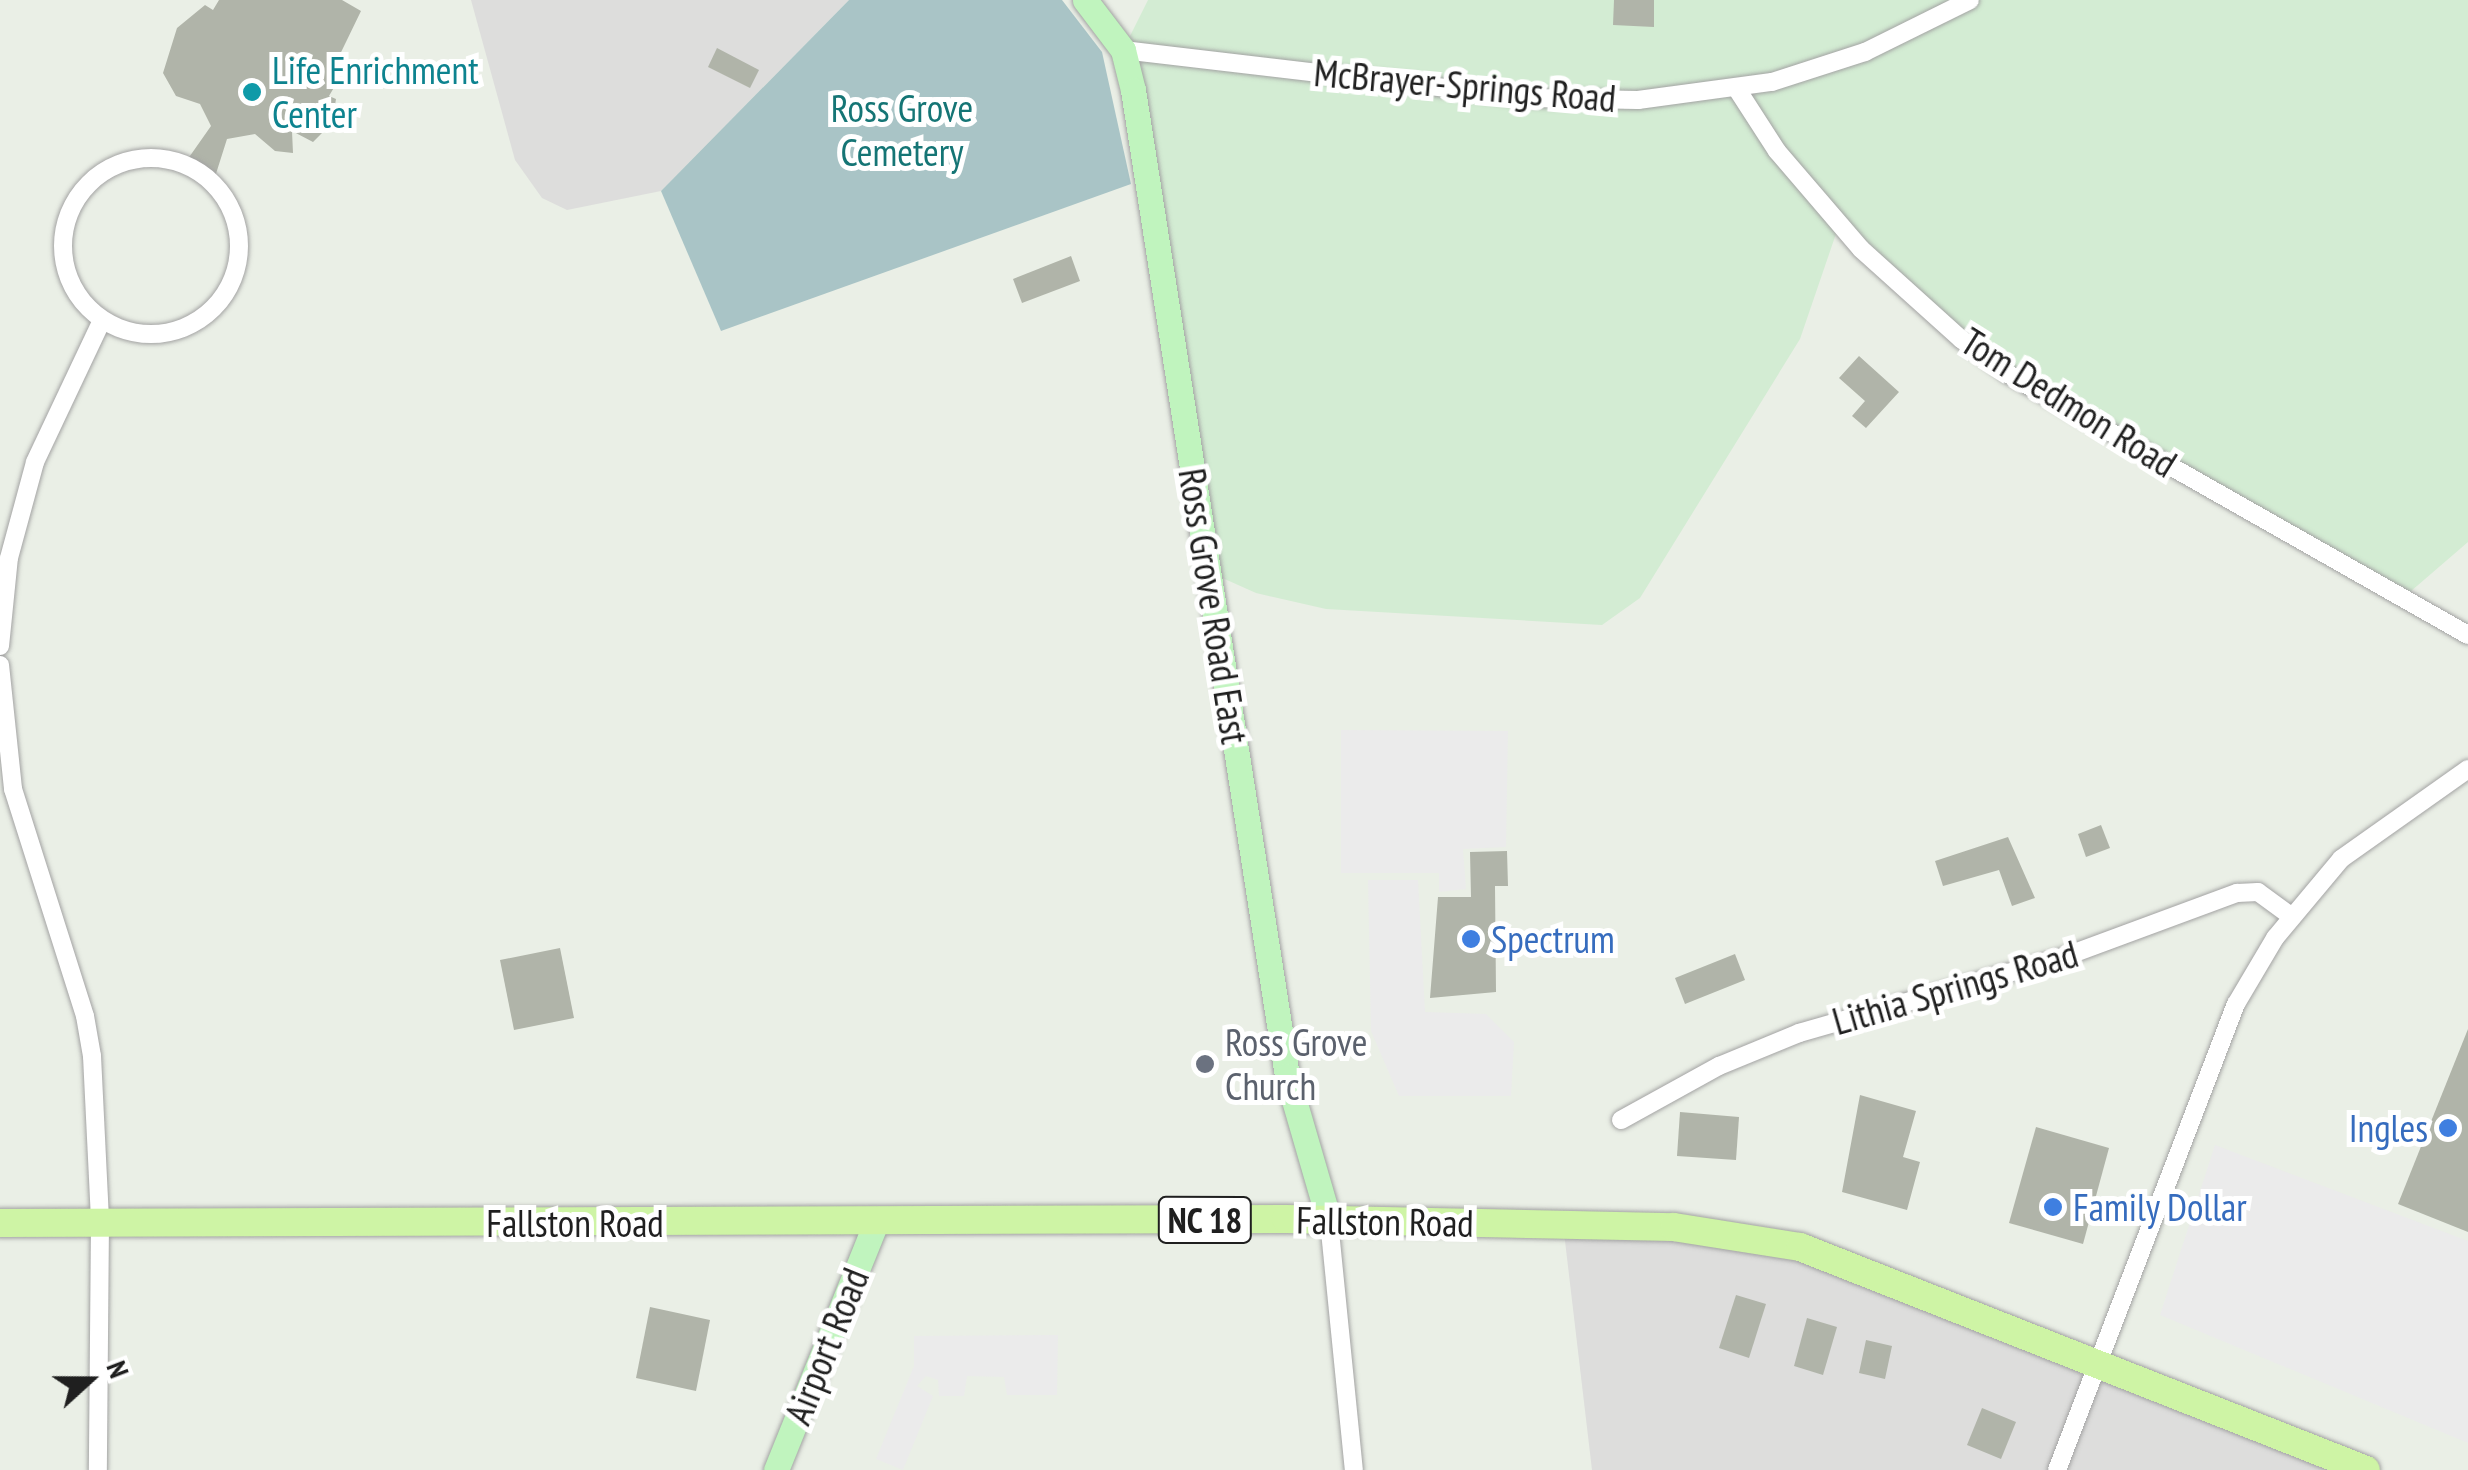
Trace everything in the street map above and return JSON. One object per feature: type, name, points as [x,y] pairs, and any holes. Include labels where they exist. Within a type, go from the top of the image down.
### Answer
[{"type":"main road","name":"Fallston Road","points":[[0,1222],[1330,1221],[1674,1227],[1800,1247],[2366,1470]]},
{"type":"street","name":"Ross Grove Road East","points":[[1085,0],[1123,50],[1160,246],[1288,1076],[1330,1221]]},
{"type":"street","name":"McBrayer-Springs Road","points":[[1123,50],[1532,98],[1638,100],[1737,88],[1865,52],[1970,0]]},
{"type":"street","name":"Tom Dedmon Road","points":[[1737,88],[1776,151],[1860,248],[2008,374],[2468,635]]},
{"type":"street","points":[[144,158],[188,164],[230,204],[239,247],[229,289],[186,328],[158,334],[102,320],[66,274],[67,216],[103,170],[144,158]]},
{"type":"street","points":[[0,646],[9,558],[35,462],[102,320]]},
{"type":"street","points":[[0,664],[13,789],[85,1016],[100,1222],[98,1470]]},
{"type":"street","points":[[2057,1470],[2236,1004],[2292,918],[2341,859],[2468,769]]},
{"type":"street","name":"Lithia Springs Road","points":[[1621,1120],[1719,1066],[1799,1034],[2061,958],[2238,893],[2258,892],[2292,918]]},
{"type":"street","points":[[1330,1221],[1354,1470]]},
{"type":"street","name":"Airport Road","points":[[776,1470],[876,1222]]},
{"type":"shaded area","points":[[471,0],[849,0],[661,191],[567,210],[542,198],[515,160]]},
{"type":"shaded area","points":[[1341,730],[1508,731],[1506,847],[1463,849],[1466,889],[1439,892],[1439,873],[1341,873]]},
{"type":"shaded area","points":[[1368,880],[1418,880],[1425,1012],[1486,1014],[1514,1042],[1511,1096],[1399,1096],[1371,1031]]},
{"type":"shaded area","points":[[2215,1145],[2468,1241],[2468,1443],[2160,1315]]},
{"type":"shaded area","points":[[1563,1224],[1800,1247],[2366,1470],[1592,1470]]},
{"type":"shaded area","points":[[1058,1335],[1057,1395],[1007,1395],[1004,1377],[967,1376],[964,1396],[939,1396],[938,1380],[926,1376],[917,1386],[933,1396],[903,1470],[876,1459],[914,1366],[914,1336]]},
{"type":"green space","name":"Ross Grove Cemetery","points":[[849,0],[1062,0],[1102,52],[1131,184],[721,331],[661,191]]},
{"type":"green space","points":[[1148,0],[2468,0],[2468,542],[2403,598],[2007,373],[1839,225],[1800,339],[1640,598],[1602,625],[1326,609],[1256,593],[1209,572],[1123,50]]},
{"type":"building","name":"Life Enrichment Center","points":[[219,0],[342,0],[361,11],[330,75],[339,79],[329,96],[336,99],[334,111],[322,133],[313,142],[292,131],[293,153],[275,151],[255,134],[227,139],[214,180],[185,163],[211,126],[200,104],[176,96],[163,73],[177,28],[205,5],[213,10]]},
{"type":"building","points":[[1614,0],[1654,0],[1654,27],[1613,25]]},
{"type":"building","points":[[717,48],[759,70],[750,88],[708,67]]},
{"type":"building","points":[[1071,256],[1080,281],[1022,303],[1013,279]]},
{"type":"building","points":[[1859,356],[1899,392],[1866,428],[1852,416],[1865,401],[1839,378]]},
{"type":"building","points":[[2101,825],[2110,848],[2086,857],[2078,834]]},
{"type":"building","points":[[2008,837],[2035,898],[2012,906],[1999,870],[1943,886],[1935,861]]},
{"type":"building","points":[[1507,851],[1508,886],[1495,886],[1496,992],[1430,998],[1438,897],[1471,897],[1470,852]]},
{"type":"building","points":[[560,948],[574,1018],[514,1030],[500,960]]},
{"type":"building","points":[[1735,954],[1745,980],[1685,1004],[1675,978]]},
{"type":"building","name":"Ingles","points":[[2468,1029],[2468,1232],[2398,1204]]},
{"type":"building","points":[[1860,1095],[1916,1111],[1903,1157],[1920,1162],[1907,1210],[1842,1192]]},
{"type":"building","points":[[1680,1112],[1739,1117],[1736,1160],[1677,1156]]},
{"type":"building","points":[[2036,1127],[2109,1148],[2083,1244],[2009,1223]]},
{"type":"building","points":[[1736,1295],[1766,1304],[1749,1358],[1719,1348]]},
{"type":"building","points":[[650,1307],[710,1320],[696,1391],[636,1378]]},
{"type":"building","points":[[1807,1318],[1837,1327],[1823,1375],[1794,1366]]},
{"type":"building","points":[[1866,1340],[1892,1346],[1885,1379],[1859,1373]]},
{"type":"building","points":[[1982,1408],[2016,1422],[2001,1459],[1967,1445]]},
{"type":"place","name":"Life Enrichment Center","points":[[252,92]]},
{"type":"place","name":"Spectrum","points":[[1471,939]]},
{"type":"place","name":"Ross Grove Church","points":[[1205,1064]]},
{"type":"place","name":"Ingles","points":[[2448,1128]]},
{"type":"place","name":"Family Dollar","points":[[2053,1207]]}]
